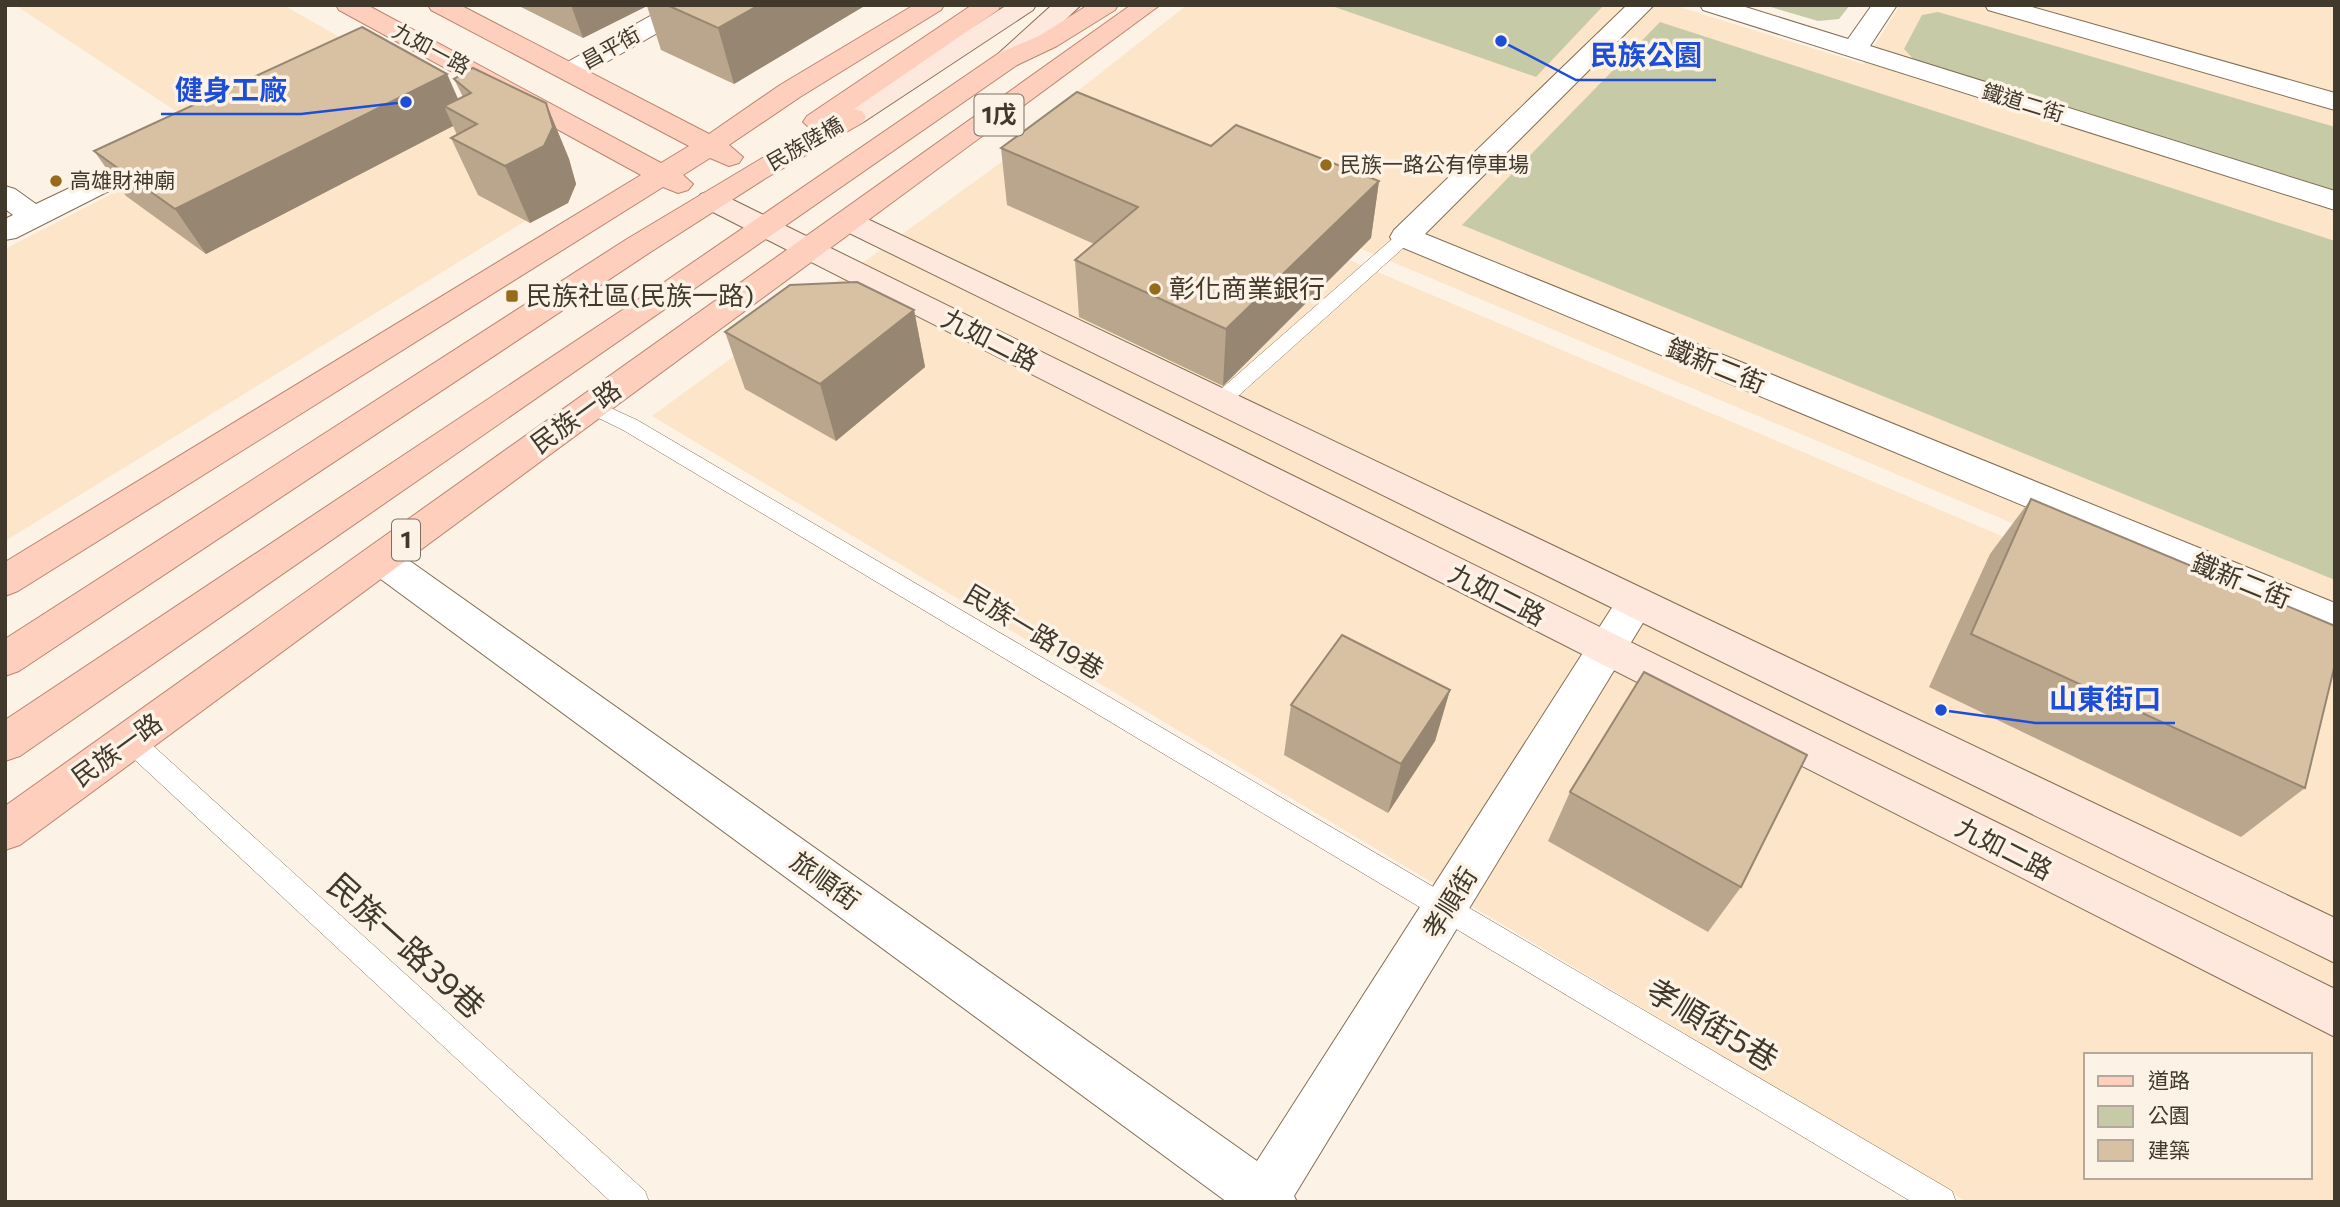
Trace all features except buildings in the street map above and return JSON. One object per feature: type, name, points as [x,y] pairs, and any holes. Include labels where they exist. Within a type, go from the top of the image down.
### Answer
[{"type":"main road","name":"九如一路","points":[[348,5],[591,134],[659,175]]},
{"type":"main road","name":"九如一路","points":[[440,5],[709,146]]},
{"type":"main road","points":[[5,581],[932,5]]},
{"type":"main road","name":"民族陸橋","points":[[711,200],[841,114],[989,5]]},
{"type":"main road","name":"民族陸橋","points":[[805,200],[1008,59],[1048,41],[1106,5]]},
{"type":"main road","name":"民族一路","points":[[5,831],[808,249],[1035,90],[1148,5]]},
{"type":"main road","name":"九如二路","points":[[709,146],[848,221]]},
{"type":"main road","name":"九如二路","points":[[659,175],[711,200]]},
{"type":"main road","points":[[5,660],[711,200]]},
{"type":"main road","name":"民族一路","points":[[5,743],[805,200]]},
{"type":"street","name":"昌平街","points":[[570,71],[689,5]]},
{"type":"street","name":"民族陸橋","points":[[841,114],[1024,5]]},
{"type":"street","name":"民族陸橋","points":[[1008,59],[1069,5]]},
{"type":"street","points":[[1405,237],[1642,5]]},
{"type":"street","name":"鐵道二街","points":[[1712,5],[2335,201]]},
{"type":"street","points":[[1854,50],[1885,5]]},
{"type":"street","points":[[1997,5],[2335,103]]},
{"type":"street","points":[[370,50],[402,33]]},
{"type":"street","points":[[5,231],[179,144]]},
{"type":"street","points":[[5,195],[34,216]]},
{"type":"street","name":"九如二路","points":[[711,200],[2335,1014]]},
{"type":"street","name":"九如二路","points":[[848,221],[2335,941]]},
{"type":"street","name":"鐵新二街","points":[[1405,237],[2335,620]]},
{"type":"street","name":"旅順街","points":[[380,559],[1265,1200]]},
{"type":"street","name":"孝順街","points":[[1265,1200],[1636,603]]},
{"type":"lane","points":[[1220,401],[1405,237]]},
{"type":"lane","name":"民族一路19巷","points":[[591,406],[630,425],[1446,909]]},
{"type":"lane","name":"民族一路39巷","points":[[130,740],[634,1202]]},
{"type":"lane","name":"孝順街5巷","points":[[1446,909],[1941,1202]]},
{"type":"shaded area","points":[[15,5],[283,5],[477,115],[543,210],[5,541],[5,249],[218,139]]},
{"type":"shaded area","points":[[1187,5],[1673,5],[1863,64],[1900,5],[2335,5],[2335,659],[1046,116]]},
{"type":"shaded area","points":[[1044,131],[2335,677],[2335,1202],[1967,1202],[652,416]]},
{"type":"green space","points":[[1329,5],[1604,5],[1536,77]]},
{"type":"green space","points":[[1764,5],[1850,5],[1839,19],[1818,21]]},
{"type":"green space","points":[[1938,12],[2335,127],[2335,193],[1918,64],[1904,49],[1922,15]]},
{"type":"green space","points":[[1660,22],[2335,241],[2335,580],[1462,225]]},
{"type":"place","name":"民族公園","points":[[1501,41]]},
{"type":"place","name":"健身工廠","points":[[406,102]]},
{"type":"place","name":"民族一路公有停車場","points":[[1326,165]]},
{"type":"place","name":"高雄財神廟","points":[[56,181]]},
{"type":"place","name":"彰化商業銀行","points":[[1155,289]]},
{"type":"place","name":"民族社區(民族一路)","points":[[512,296]]},
{"type":"place","name":"山東街口","points":[[1941,710]]}]
